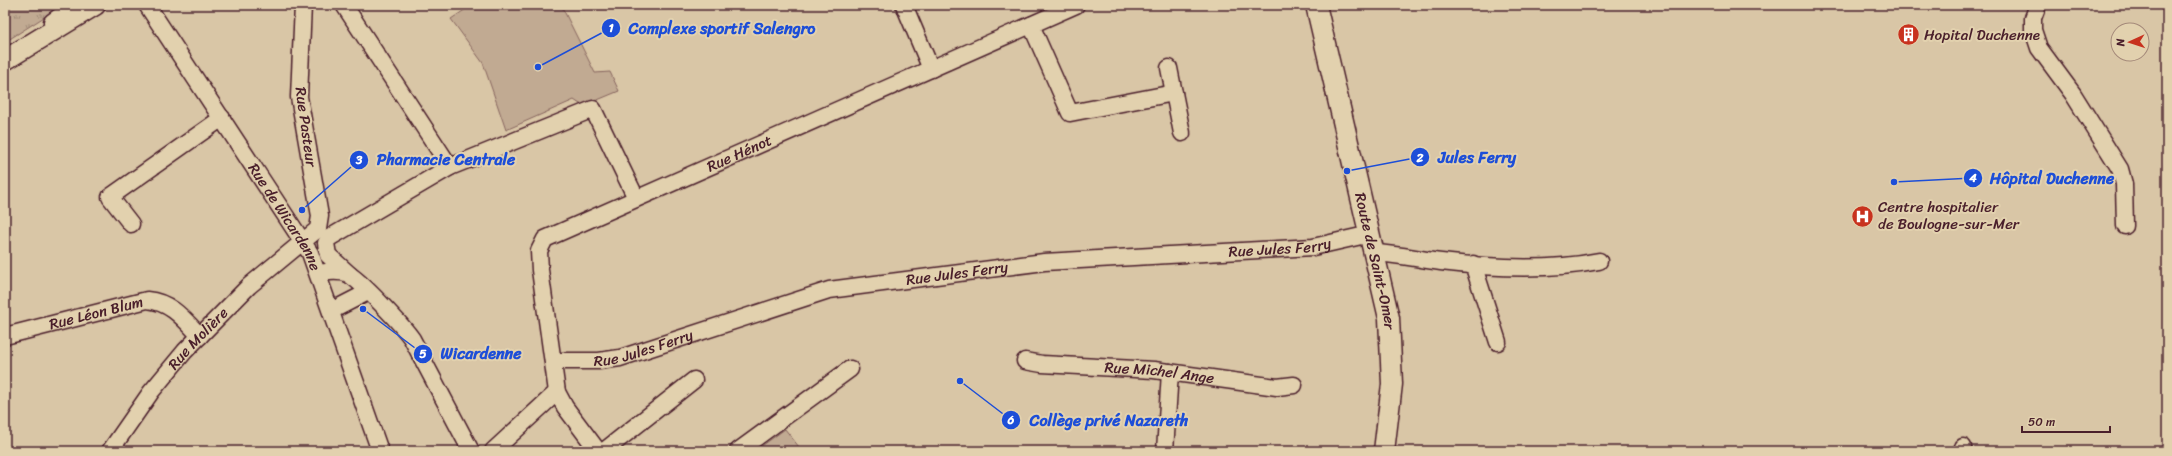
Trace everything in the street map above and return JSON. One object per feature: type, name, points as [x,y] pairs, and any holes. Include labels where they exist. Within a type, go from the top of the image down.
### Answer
[{"type":"main road","points":[[6,60],[95,5]]},
{"type":"main road","name":"Route de Saint-Omer","points":[[1316,5],[1386,299],[1390,328],[1392,384],[1384,451]]},
{"type":"main road","name":"Route de Saint-Omer","points":[[1378,451],[1387,426]]},
{"type":"street","points":[[6,60],[75,5]]},
{"type":"street","name":"Rue de Wicardenne","points":[[148,5],[304,242],[318,273],[380,451]]},
{"type":"street","points":[[157,5],[160,23]]},
{"type":"street","name":"Rue Pasteur","points":[[302,5],[299,97],[320,220],[318,229],[304,242]]},
{"type":"street","points":[[344,5],[450,167]]},
{"type":"street","points":[[904,5],[932,68]]},
{"type":"street","name":"Rue Hénot","points":[[557,392],[540,277],[539,251],[542,242],[552,235],[1076,5]]},
{"type":"street","points":[[2038,5],[2034,18],[2033,30],[2039,48],[2073,94],[2120,169],[2124,184],[2125,226]]},
{"type":"street","points":[[1031,25],[1070,113],[1174,93]]},
{"type":"street","points":[[1169,68],[1182,133]]},
{"type":"street","points":[[471,451],[412,339],[403,327],[368,292],[328,255],[325,246],[327,240],[450,167],[593,109],[636,198]]},
{"type":"street","points":[[131,224],[110,197],[222,118]]},
{"type":"street","name":"Rue Molière","points":[[110,451],[157,384],[200,336],[249,286],[286,254],[304,242]]},
{"type":"street","name":"Rue Jules Ferry","points":[[553,360],[599,361],[620,358],[829,290],[1044,262],[1372,244],[1396,254],[1441,262],[1517,266],[1582,264],[1599,261]]},
{"type":"street","points":[[1472,264],[1498,342]]},
{"type":"street","points":[[318,273],[334,272],[350,275]]},
{"type":"street","points":[[331,311],[368,292]]},
{"type":"street","name":"Rue Léon Blum","points":[[5,336],[147,300],[161,302],[172,308],[200,336]]},
{"type":"street","name":"Rue Michel Ange","points":[[1025,361],[1042,364],[1170,372],[1272,387],[1294,385]]},
{"type":"street","points":[[738,451],[850,369]]},
{"type":"street","points":[[1165,451],[1170,372]]},
{"type":"street","points":[[604,451],[694,380]]},
{"type":"street","points":[[493,451],[557,392],[565,407],[598,451]]},
{"type":"green space","points":[[5,5],[63,5],[5,42]]},
{"type":"green space","points":[[472,5],[561,5],[595,73],[610,72],[619,91],[583,106],[574,100],[506,130],[483,63],[451,19]]},
{"type":"green space","points":[[785,429],[799,447],[794,451],[755,451]]},
{"type":"place","name":"Hopital Duchenne","points":[[1909,35]]},
{"type":"place","name":"Complexe sportif Salengro","points":[[538,67]]},
{"type":"place","name":"Jules Ferry","points":[[1347,171]]},
{"type":"place","name":"Hôpital Duchenne","points":[[1894,182]]},
{"type":"place","name":"Pharmacie Centrale","points":[[302,210]]},
{"type":"place","name":"Centre hospitalier de Boulogne-sur-Mer","points":[[1862,216]]},
{"type":"place","name":"Wicardenne","points":[[363,309]]},
{"type":"place","name":"Collège privé Nazareth","points":[[960,381]]}]
